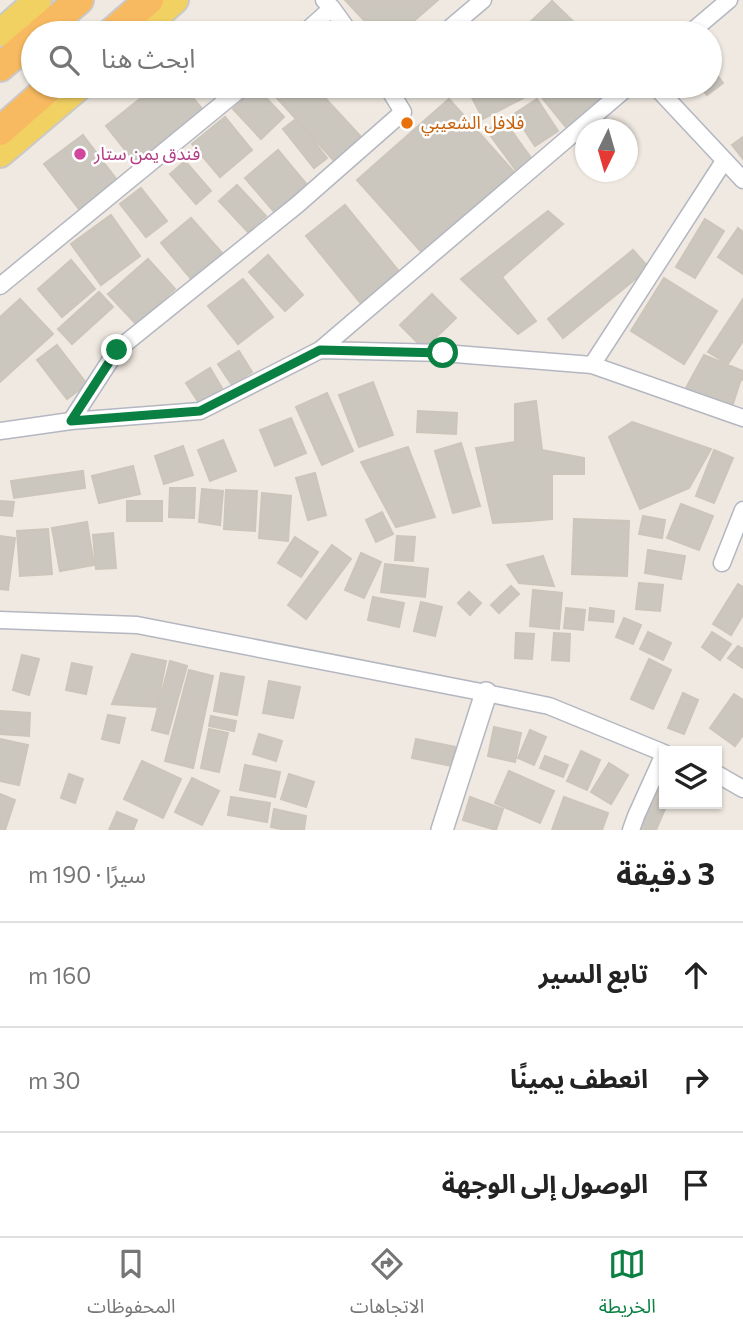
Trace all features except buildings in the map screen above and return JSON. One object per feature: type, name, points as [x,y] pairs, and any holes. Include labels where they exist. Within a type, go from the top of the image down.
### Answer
[{"type":"highway","points":[[54,21],[79,0]]},
{"type":"highway","points":[[125,21],[149,0]]},
{"type":"highway","points":[[0,67],[21,49]]},
{"type":"highway","points":[[0,131],[37,98]]},
{"type":"main road","points":[[0,33],[38,0]]},
{"type":"main road","points":[[151,21],[175,0]]},
{"type":"main road","points":[[0,154],[66,98]]},
{"type":"street","points":[[458,21],[483,0]]},
{"type":"street","points":[[704,21],[729,0]]},
{"type":"street","points":[[314,21],[328,4],[341,21]]},
{"type":"street","points":[[0,286],[229,98]]},
{"type":"street","points":[[71,421],[117,350],[297,205],[403,112],[394,98]]},
{"type":"street","points":[[0,431],[71,421],[200,411],[320,350],[615,98]]},
{"type":"street","points":[[666,98],[743,180]]},
{"type":"street","points":[[592,365],[724,161]]},
{"type":"street","points":[[320,350],[443,353],[592,365],[743,418]]},
{"type":"street","points":[[722,563],[743,510]]},
{"type":"street","points":[[0,620],[137,625],[486,693],[550,706],[659,751]]},
{"type":"street","points":[[442,830],[486,693]]},
{"type":"street","points":[[631,830],[659,764]]},
{"type":"street","points":[[722,777],[743,789]]},
{"type":"place","name":"فلافل الشعيبي","points":[[407,123]]},
{"type":"place","name":"فندق يمن ستار","points":[[80,154]]},
{"type":"route","points":[[117,350],[71,421],[200,411],[320,350],[443,353]]}]
